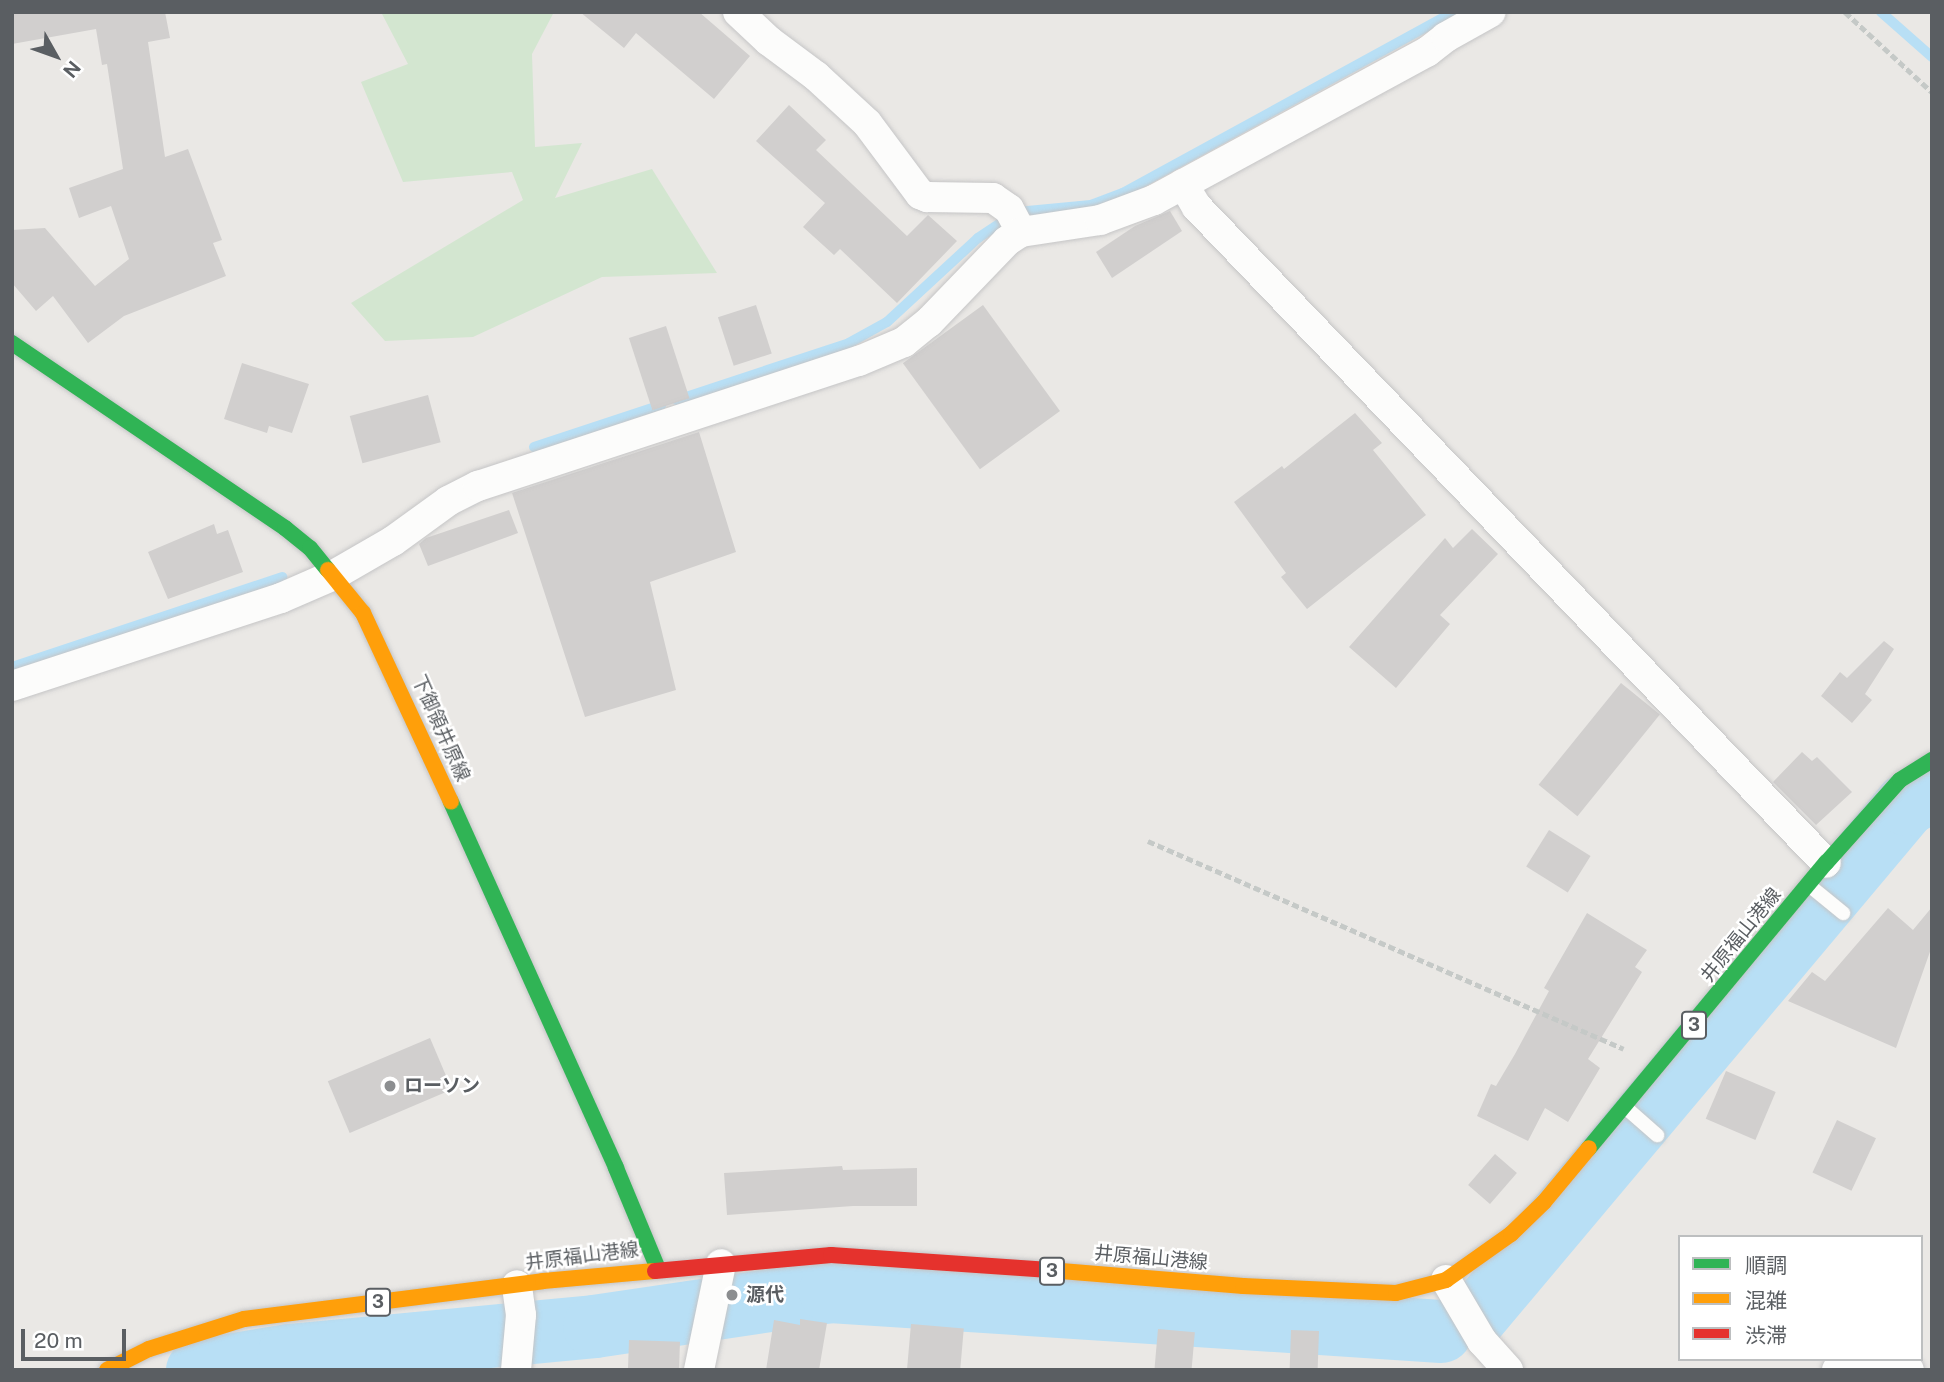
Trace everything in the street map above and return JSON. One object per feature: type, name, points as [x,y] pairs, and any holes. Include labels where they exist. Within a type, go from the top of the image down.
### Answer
[{"type":"main road","name":"下御領井原線","points":[[12,343],[274,520],[310,548],[362,613],[392,671],[617,1168],[658,1269]]},
{"type":"main road","name":"井原福山港線","points":[[107,1370],[149,1349],[244,1319],[517,1285],[721,1264],[844,1256],[945,1261],[1243,1286],[1396,1293],[1446,1280],[1511,1234],[1630,1112],[1658,1068],[1900,780],[1932,760]]},
{"type":"street","points":[[738,12],[769,41],[816,76],[867,123],[920,194],[927,197],[993,198],[1016,222],[1100,220],[1154,200],[1427,52],[1446,37],[1491,12]]},
{"type":"street","points":[[1183,184],[1196,206],[1818,880]]},
{"type":"street","points":[[12,686],[281,598],[334,575],[393,541],[448,500],[478,486],[859,361],[904,342],[929,322],[1007,241],[1016,222]]},
{"type":"street","points":[[699,1370],[721,1264]]},
{"type":"street","points":[[1446,1280],[1482,1342],[1507,1370]]},
{"type":"street","points":[[517,1285],[521,1315],[517,1347]]},
{"type":"street","points":[[1838,1370],[1850,1366],[1909,1370]]},
{"type":"lane","points":[[1818,880],[1840,911]]},
{"type":"lane","points":[[1630,1112],[1653,1131]]},
{"type":"path","points":[[1845,12],[1932,92]]},
{"type":"path","points":[[1148,841],[1634,1053],[1658,1068]]},
{"type":"green space","points":[[381,12],[554,12],[532,54],[535,147],[582,143],[555,198],[652,169],[717,273],[602,277],[473,337],[385,341],[351,303],[523,200],[512,172],[403,182],[361,82],[408,64]]},
{"type":"building","points":[[12,12],[165,12],[170,38],[148,42],[165,157],[188,149],[222,240],[213,243],[226,276],[124,316],[88,343],[53,296],[36,311],[12,283],[12,230],[45,228],[95,286],[129,259],[111,206],[79,218],[69,188],[123,169],[107,64],[102,65],[96,29],[12,44]]},
{"type":"building","points":[[580,12],[699,12],[750,56],[714,99],[636,33],[624,48]]},
{"type":"building","points":[[789,105],[826,140],[816,150],[907,236],[928,215],[957,241],[897,303],[840,249],[834,255],[803,227],[825,203],[756,141]]},
{"type":"building","points":[[1170,211],[1182,231],[1112,278],[1096,252],[1135,226]]},
{"type":"building","points":[[756,305],[772,354],[734,366],[718,317]]},
{"type":"building","points":[[983,305],[1060,411],[980,469],[903,363]]},
{"type":"building","points":[[666,326],[689,398],[652,410],[629,338]]},
{"type":"building","points":[[242,363],[309,384],[292,433],[269,426],[267,433],[224,419]]},
{"type":"building","points":[[428,395],[441,442],[362,463],[350,416]]},
{"type":"building","points":[[1355,413],[1382,443],[1373,450],[1426,515],[1307,609],[1281,577],[1286,573],[1234,502],[1282,466],[1284,469]]},
{"type":"building","points":[[699,432],[736,552],[650,582],[676,690],[585,717],[512,493]]},
{"type":"building","points":[[509,510],[518,533],[428,566],[419,544],[426,538]]},
{"type":"building","points":[[214,524],[217,534],[228,530],[243,572],[168,599],[148,552]]},
{"type":"building","points":[[1472,529],[1498,554],[1440,615],[1450,624],[1396,688],[1349,647],[1445,538],[1453,548]]},
{"type":"building","points":[[1884,641],[1894,649],[1865,694],[1872,700],[1852,723],[1821,696],[1840,672],[1847,678]]},
{"type":"building","points":[[1621,683],[1660,714],[1577,816],[1539,785]]},
{"type":"building","points":[[1802,752],[1812,761],[1817,757],[1852,792],[1816,825],[1773,782]]},
{"type":"building","points":[[1549,830],[1591,856],[1568,892],[1526,866]]},
{"type":"building","points":[[1932,907],[1932,946],[1896,1048],[1788,1001],[1812,972],[1825,981],[1888,908],[1913,930]]},
{"type":"building","points":[[1587,913],[1647,950],[1635,967],[1642,972],[1588,1059],[1600,1068],[1568,1122],[1545,1108],[1528,1141],[1477,1116],[1491,1084],[1496,1086],[1515,1054],[1549,991],[1544,988]]},
{"type":"building","name":"ローソン","points":[[430,1038],[452,1090],[350,1133],[328,1081]]},
{"type":"building","points":[[1726,1071],[1776,1092],[1755,1140],[1706,1119]]},
{"type":"building","points":[[1837,1120],[1876,1138],[1851,1191],[1812,1173]]},
{"type":"building","points":[[1495,1154],[1517,1173],[1490,1204],[1468,1185]]},
{"type":"building","points":[[842,1166],[843,1170],[917,1168],[917,1206],[853,1206],[727,1215],[724,1173]]},
{"type":"building","points":[[800,1319],[827,1323],[819,1370],[766,1370],[774,1320],[800,1325]]},
{"type":"building","points":[[911,1324],[964,1329],[960,1370],[907,1370]]},
{"type":"building","points":[[1158,1329],[1195,1332],[1192,1370],[1154,1370]]},
{"type":"building","points":[[1291,1330],[1319,1331],[1318,1370],[1290,1370]]},
{"type":"building","points":[[629,1340],[680,1342],[679,1370],[628,1370]]},
{"type":"waterway","points":[[677,400],[849,343],[887,322],[978,238],[1017,212],[1091,205],[1123,193],[1453,12]]},
{"type":"waterway","points":[[1881,12],[1932,57]]},
{"type":"waterway","points":[[534,447],[661,405]]},
{"type":"waterway","points":[[12,667],[282,577]]},
{"type":"waterway","points":[[1475,1317],[1906,804],[1932,790]]},
{"type":"waterway","points":[[197,1370],[288,1355],[594,1326],[830,1291],[1441,1331]]},
{"type":"traffic: fast","points":[[12,343],[285,528],[310,548],[328,570]]},
{"type":"traffic: fast","points":[[1589,1148],[1826,863],[1900,780],[1932,760]]},
{"type":"traffic: fast","points":[[451,802],[616,1168],[658,1269]]},
{"type":"traffic: slow","points":[[328,570],[363,613],[451,802]]},
{"type":"traffic: slow","points":[[1049,1270],[1243,1286],[1396,1293],[1446,1280],[1511,1234],[1544,1202],[1589,1148]]},
{"type":"traffic: slow","points":[[107,1370],[149,1349],[244,1319],[543,1281],[655,1271]]},
{"type":"traffic: jam","points":[[655,1271],[831,1255],[1049,1270]]},
{"type":"place","name":"ローソン","points":[[390,1086]]},
{"type":"place","name":"源代","points":[[732,1295]]}]
